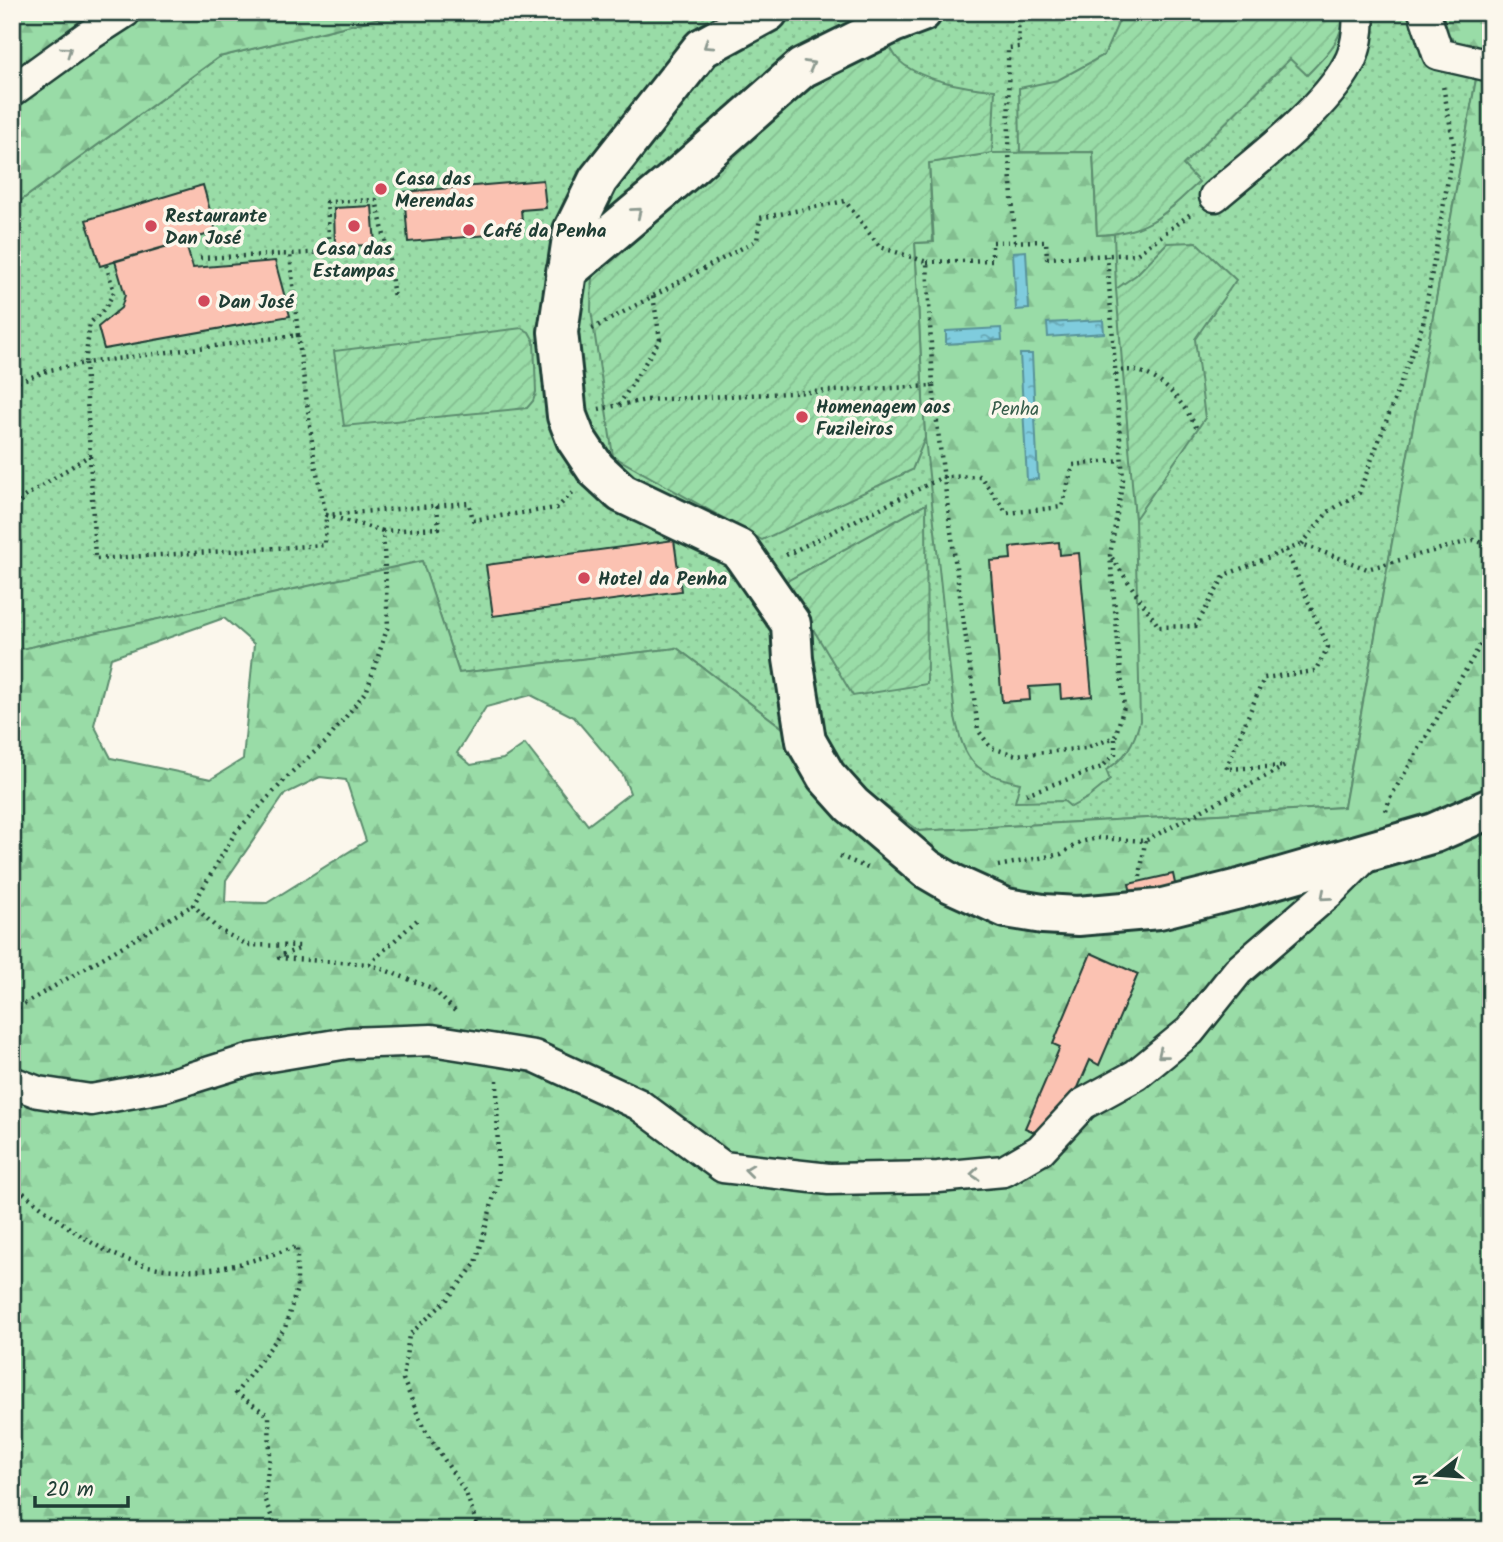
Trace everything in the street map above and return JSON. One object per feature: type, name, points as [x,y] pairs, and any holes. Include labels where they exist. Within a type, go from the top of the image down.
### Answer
[{"type":"street","points":[[12,91],[125,12]]},
{"type":"street","points":[[768,12],[702,48],[598,180],[573,231],[558,332],[568,416],[576,439],[596,469],[622,493],[739,549],[791,624],[793,659],[806,741],[825,776],[852,805],[926,869],[1006,908],[1078,916],[1159,909],[1243,888],[1434,833],[1491,808]]},
{"type":"street","points":[[566,272],[802,68],[893,23],[922,12]]},
{"type":"street","points":[[1215,196],[1324,99],[1350,63],[1359,21],[1358,12]]},
{"type":"street","points":[[1424,12],[1438,54],[1491,66]]},
{"type":"street","points":[[12,1082],[38,1092],[91,1100],[162,1087],[252,1059],[348,1043],[432,1040],[534,1056],[638,1104],[723,1167],[829,1179],[938,1177],[1004,1171],[1041,1150],[1083,1104],[1136,1075],[1190,1031],[1238,971],[1331,891],[1374,849]]},
{"type":"path","points":[[1002,12],[1005,18],[1018,18],[1019,47],[1008,48],[1007,89],[1015,242]]},
{"type":"path","points":[[1110,555],[1159,627],[1196,626],[1225,575],[1301,544],[1328,512],[1359,492],[1423,324],[1454,145],[1438,54]]},
{"type":"path","points":[[558,332],[588,332],[757,240],[760,218],[845,201],[880,247],[927,262],[992,260],[992,242],[1046,242],[1047,258],[1107,256],[1136,254],[1215,196]]},
{"type":"path","points":[[330,252],[327,202],[376,200],[394,299]]},
{"type":"path","points":[[200,258],[330,252],[388,257]]},
{"type":"path","points":[[106,264],[114,292],[104,310],[90,323],[85,363],[95,559],[325,545],[326,515],[315,464],[290,254]]},
{"type":"path","points":[[1026,794],[1102,767],[1115,754],[1115,737],[1124,707],[1110,555],[1123,479],[1107,256]]},
{"type":"path","points":[[927,262],[933,386],[978,730],[992,748],[1016,755],[1086,748],[1115,737]]},
{"type":"path","points":[[619,405],[660,339],[653,296]]},
{"type":"path","points":[[12,384],[50,370],[85,363],[298,335]]},
{"type":"path","points":[[1115,375],[1119,371],[1129,369],[1153,377],[1188,411],[1197,429]]},
{"type":"path","points":[[568,416],[646,400],[933,386]]},
{"type":"path","points":[[12,514],[24,497],[90,455]]},
{"type":"path","points":[[755,571],[943,477],[980,476],[1007,513],[1062,507],[1073,465],[1121,460]]},
{"type":"path","points":[[326,515],[469,503],[473,520],[557,508],[596,469]]},
{"type":"path","points":[[326,515],[383,531],[439,528],[437,506]]},
{"type":"path","points":[[12,1011],[192,905],[235,833],[293,771],[326,742],[367,690],[388,626],[383,531]]},
{"type":"path","points":[[1301,544],[1367,569],[1473,540],[1491,545]]},
{"type":"path","points":[[990,867],[1060,854],[1080,842],[1098,838],[1145,841],[1285,766],[1226,769],[1264,678],[1315,671],[1328,647],[1286,550]]},
{"type":"path","points":[[1374,849],[1390,798],[1491,627]]},
{"type":"path","points":[[1139,873],[1145,841]]},
{"type":"path","points":[[192,905],[219,930],[248,945],[300,946],[299,949],[279,958],[369,964],[432,988],[459,1015]]},
{"type":"path","points":[[369,964],[418,920]]},
{"type":"path","points":[[479,1530],[466,1493],[423,1427],[403,1379],[409,1335],[446,1301],[476,1263],[498,1181],[495,1050]]},
{"type":"path","points":[[12,1184],[77,1233],[111,1253],[145,1267],[183,1270],[221,1267],[297,1247],[297,1288],[285,1328],[236,1393],[269,1416],[270,1457],[264,1498],[277,1530]]},
{"type":"green space","points":[[12,12],[404,12],[219,57],[12,207]]},
{"type":"green space","name":"Penha","points":[[404,12],[1429,12],[1478,68],[1344,807],[919,831],[677,648],[459,673],[422,562],[12,651],[12,207],[219,57]]},
{"type":"green space","points":[[1123,12],[1343,12],[1343,22],[1337,39],[1307,75],[1290,59],[1183,165],[1199,182],[1165,213],[1130,231],[1097,235],[1093,152],[1020,152],[1019,88],[1058,80],[1104,55]]},
{"type":"green space","points":[[1429,12],[1491,12],[1491,1530],[12,1530],[12,651],[422,561],[459,673],[677,648],[919,831],[1344,807],[1478,68]],"holes":[[[224,618],[254,644],[243,759],[211,779],[111,758],[94,725],[111,658]],[[531,695],[574,717],[623,775],[630,793],[588,825],[525,744],[503,759],[471,765],[457,753],[486,707]],[[320,777],[346,780],[366,841],[267,903],[225,902],[226,880],[285,794]]]},
{"type":"green space","points":[[886,40],[897,58],[916,72],[957,85],[995,90],[992,153],[929,163],[933,242],[915,243],[925,438],[912,470],[762,540],[613,456],[591,310],[592,273],[807,82]]},
{"type":"green space","points":[[1093,152],[1097,235],[1114,234],[1116,289],[1120,303],[1135,519],[1140,721],[1128,749],[1106,770],[1110,780],[1071,807],[1064,801],[1015,802],[1020,783],[982,770],[968,755],[959,732],[955,717],[925,438],[915,243],[934,242],[929,163],[992,153]]},
{"type":"green space","points":[[1196,242],[1236,280],[1195,339],[1205,418],[1135,519],[1116,289],[1136,275],[1167,243]]},
{"type":"green space","points":[[522,328],[529,332],[534,341],[536,392],[527,408],[344,426],[334,351]]},
{"type":"green space","points":[[926,504],[927,684],[853,696],[785,582]]},
{"type":"water","points":[[1026,251],[1029,309],[1016,310],[1013,252]]},
{"type":"water","points":[[1103,320],[1104,333],[1048,337],[1047,323]]},
{"type":"water","points":[[1001,328],[1002,340],[946,344],[946,331]]},
{"type":"water","points":[[1020,354],[1032,354],[1038,479],[1027,480]]},
{"type":"building","points":[[543,180],[546,208],[521,210],[523,232],[408,242],[404,192]]},
{"type":"building","name":"Restaurante Dan José","points":[[203,185],[216,232],[100,266],[86,220]]},
{"type":"building","name":"Casa das Estampas","points":[[372,206],[375,245],[335,246],[334,208]]},
{"type":"building","name":"Dan José","points":[[185,241],[193,268],[275,261],[290,316],[104,349],[98,327],[121,308],[125,295],[115,261]]},
{"type":"building","name":"Hotel da Penha","points":[[674,540],[681,591],[493,616],[486,565]]},
{"type":"building","points":[[1059,542],[1060,555],[1079,553],[1092,696],[1061,699],[1060,685],[1029,687],[1030,700],[1002,702],[990,561],[1011,559],[1010,547]]},
{"type":"building","points":[[1173,874],[1177,893],[1133,902],[1129,884]]},
{"type":"building","points":[[1091,953],[1138,974],[1099,1065],[1090,1060],[1055,1141],[1025,1128],[1060,1047],[1053,1044]]},
{"type":"place","name":"Casa das Merendas","points":[[381,189]]},
{"type":"place","name":"Restaurante Dan José","points":[[151,226]]},
{"type":"place","name":"Casa das Estampas","points":[[354,226]]},
{"type":"place","name":"Café da Penha","points":[[469,230]]},
{"type":"place","name":"Dan José","points":[[204,301]]},
{"type":"place","name":"Homenagem aos Fuzileiros","points":[[802,417]]},
{"type":"place","name":"Hotel da Penha","points":[[584,578]]}]
